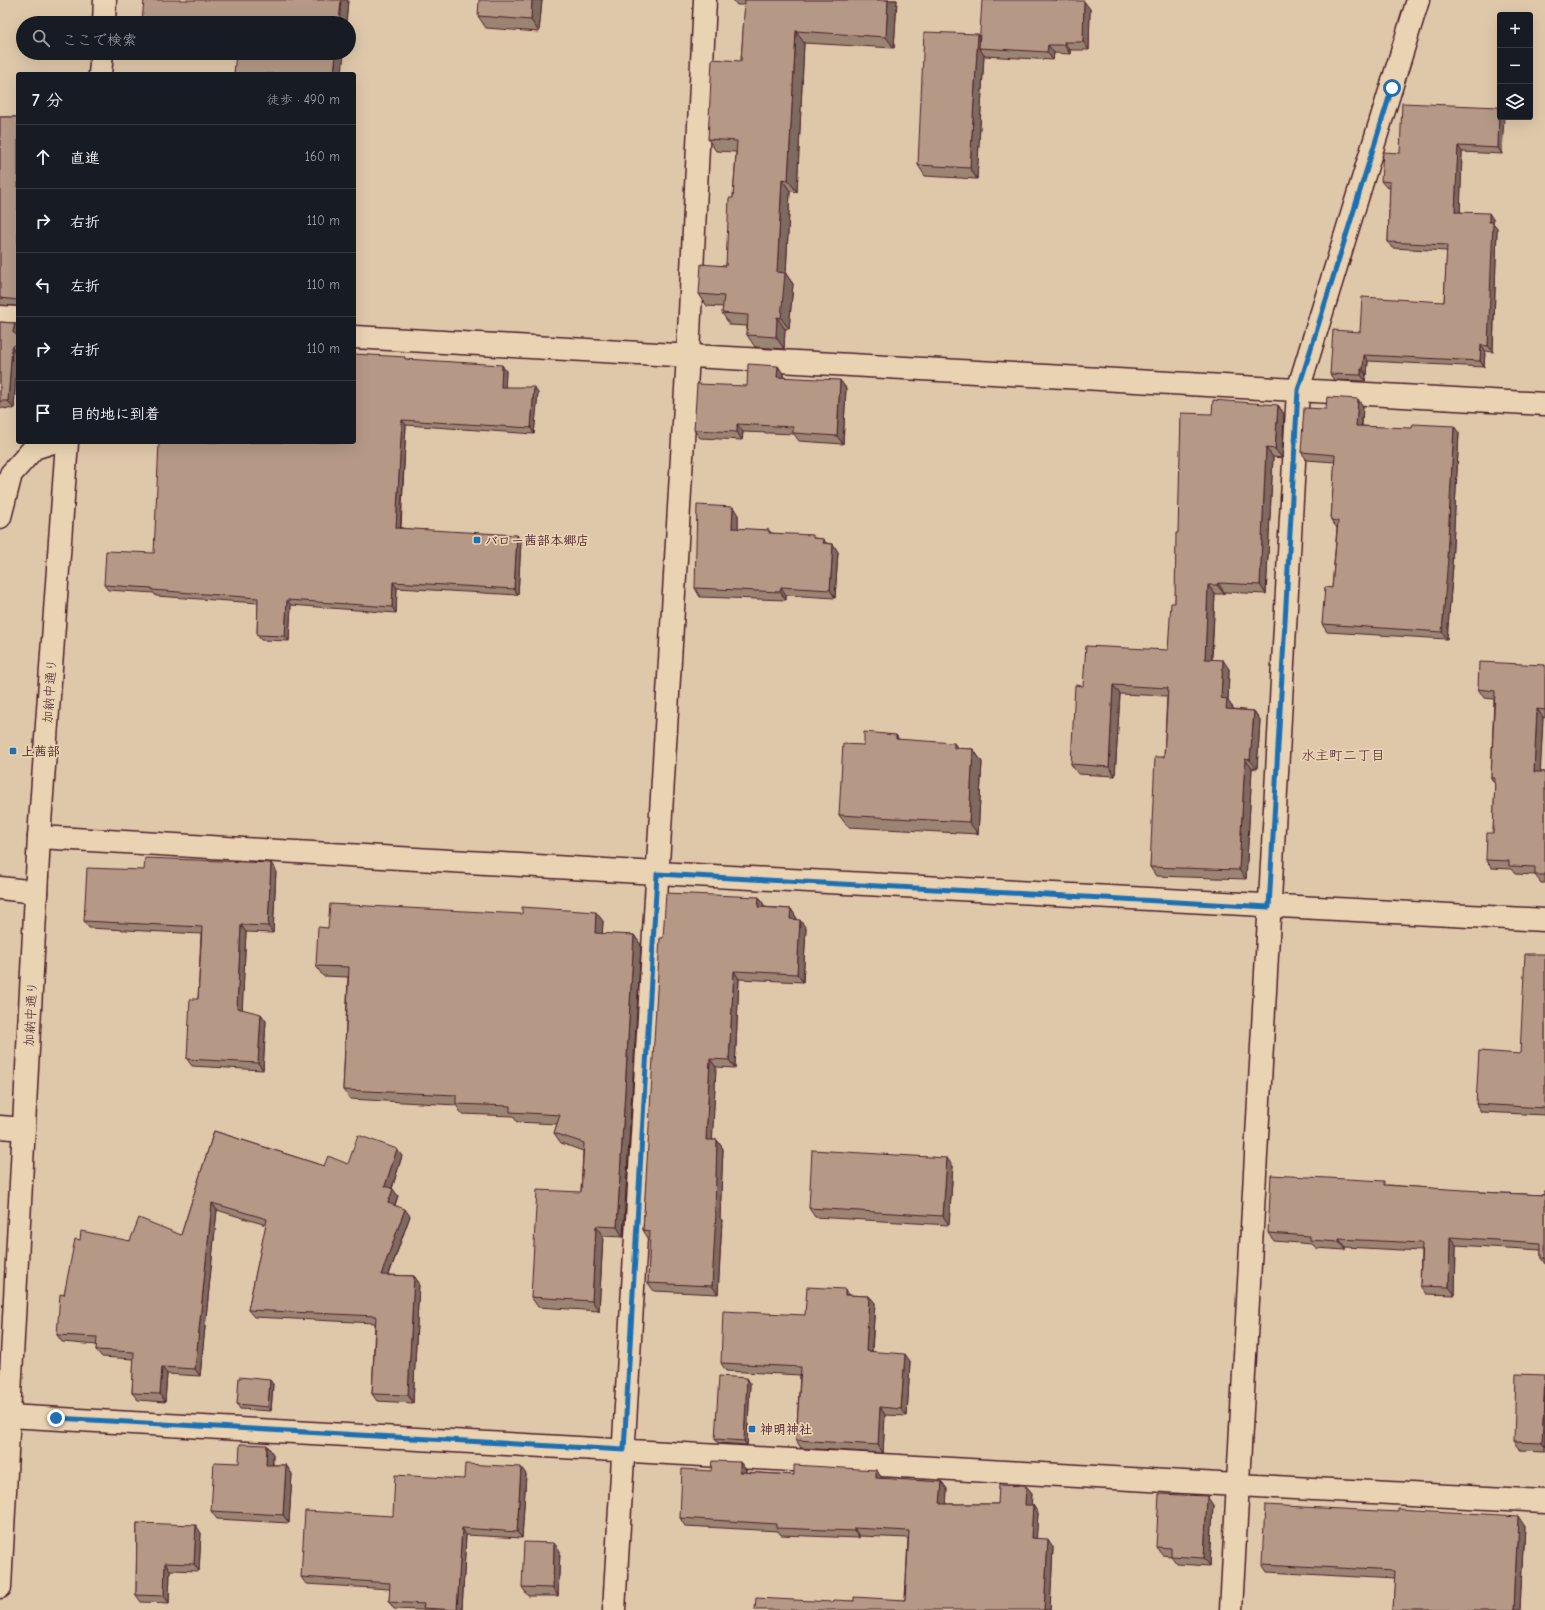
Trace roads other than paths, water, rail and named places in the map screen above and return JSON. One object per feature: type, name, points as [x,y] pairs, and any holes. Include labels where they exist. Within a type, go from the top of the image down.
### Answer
[{"type":"main road","points":[[104,16],[105,0]]},
{"type":"main road","points":[[614,1610],[688,355],[705,0]]},
{"type":"main road","points":[[1231,1610],[1298,390],[1418,0]]},
{"type":"main road","points":[[100,72],[101,60]]},
{"type":"main road","points":[[0,317],[16,318]]},
{"type":"main road","points":[[356,337],[1545,404]]},
{"type":"main road","points":[[0,517],[11,474],[34,448],[47,444]]},
{"type":"main road","name":"加納中通り","points":[[0,1587],[4,1414],[24,1129],[39,837],[67,444]]},
{"type":"main road","points":[[39,837],[657,874],[1269,907],[1545,920]]},
{"type":"main road","points":[[0,888],[36,892]]},
{"type":"main road","points":[[0,1127],[24,1129]]},
{"type":"main road","points":[[4,1414],[1237,1485],[1545,1501]]},
{"type":"place","name":"バロー茜部本郷店","points":[[477,540]]},
{"type":"place","name":"上茜部","points":[[13,751]]},
{"type":"place","name":"神明神社","points":[[752,1429]]},
{"type":"district","name":"水主町二丁目","points":[[1343,755]]}]
